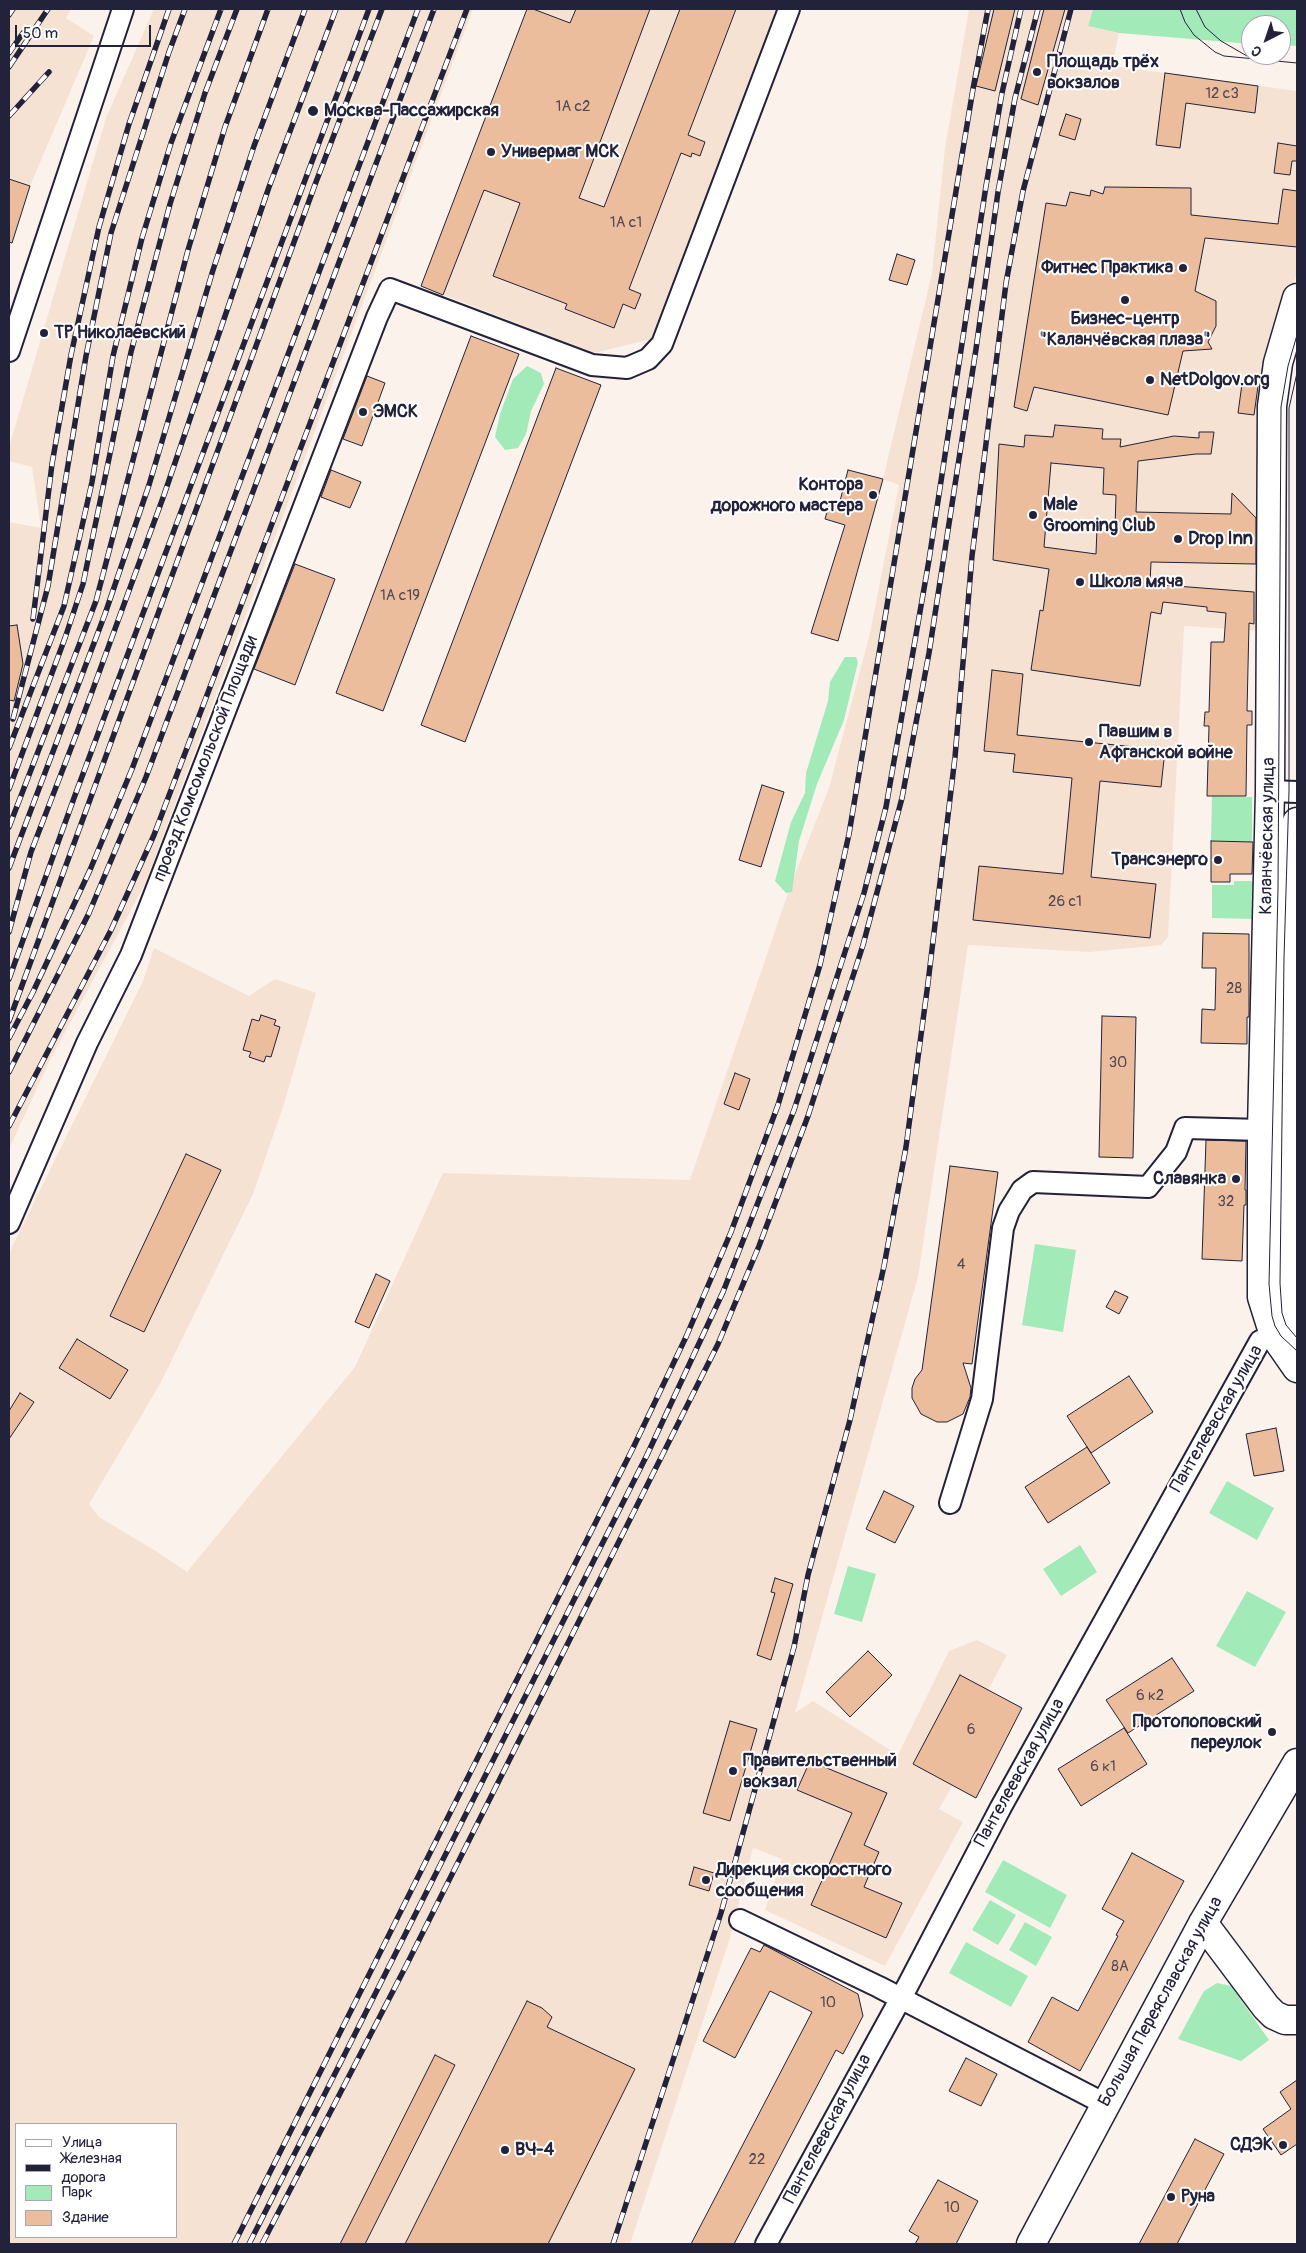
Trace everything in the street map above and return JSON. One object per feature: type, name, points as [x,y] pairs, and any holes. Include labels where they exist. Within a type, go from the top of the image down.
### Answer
[{"type":"main road","name":"Каланчёвская улица","points":[[1289,1337],[1262,1297],[1262,1130],[1270,791],[1272,406],[1278,363],[1295,310]]},
{"type":"main road","name":"Каланчёвская улица","points":[[1297,822],[1292,958],[1287,1282],[1289,1337],[1297,1368]]},
{"type":"main road","name":"Большая Переяславская улица","points":[[1030,2244],[1203,1923],[1297,1763]]},
{"type":"main road","points":[[1203,1923],[1266,2007],[1274,2015],[1285,2020],[1297,2020]]},
{"type":"street","points":[[9,351],[123,9]]},
{"type":"street","name":"проезд Комсомольской Площади","points":[[9,1223],[87,1043],[130,955],[377,317],[390,289],[592,365],[627,368],[648,359],[662,344],[789,9]]},
{"type":"street","points":[[1270,791],[1297,792]]},
{"type":"street","points":[[950,1503],[982,1399],[1003,1228],[1009,1211],[1022,1190],[1033,1182],[1148,1187],[1176,1152],[1185,1128],[1262,1130]]},
{"type":"street","name":"Пантелеевская улица","points":[[766,2244],[900,1998],[1001,1807],[1260,1341],[1289,1337]]},
{"type":"street","points":[[740,1920],[900,1998],[1105,2104]]},
{"type":"shaded area","points":[[9,9],[71,9],[66,18],[94,36],[30,186],[9,252]]},
{"type":"shaded area","points":[[154,9],[473,9],[145,884],[51,1058],[9,1149],[9,522],[41,528],[32,467],[9,461],[9,447],[106,118]]},
{"type":"shaded area","points":[[527,9],[776,9],[651,339],[594,353],[421,286]]},
{"type":"shaded area","points":[[969,9],[1093,9],[1088,26],[1119,33],[1112,66],[1297,91],[1297,273],[1270,361],[1262,631],[1184,626],[1168,937],[1161,945],[1090,952],[968,945],[918,1277],[795,1713],[813,1701],[898,1755],[949,1651],[977,1640],[1007,1655],[988,1690],[1022,1708],[976,1798],[952,1786],[939,1809],[963,1822],[885,1966],[765,1910],[782,1859],[753,1848],[730,1938],[630,2244],[9,2244],[9,1253],[143,981],[154,948],[249,996],[275,979],[316,993],[284,1104],[253,1194],[160,1384],[89,1504],[99,1517],[187,1572],[355,1367],[443,1173],[690,1180],[790,887],[829,788],[870,633],[899,485],[883,479],[932,273],[945,148]]},
{"type":"green space","points":[[1093,9],[1297,9],[1297,46],[1291,46],[1291,15],[1241,15],[1241,43],[1119,33],[1088,26]]},
{"type":"green space","points":[[527,366],[541,373],[544,384],[531,411],[526,434],[518,448],[505,450],[495,437],[500,414],[513,379]]},
{"type":"green space","points":[[845,657],[856,657],[858,662],[844,720],[817,784],[799,841],[792,892],[786,893],[775,881],[791,822],[805,793],[806,773],[828,701],[830,682]]},
{"type":"green space","points":[[1212,796],[1252,797],[1252,842],[1211,841]]},
{"type":"green space","points":[[1234,881],[1254,881],[1253,919],[1212,918],[1212,885],[1234,885]]},
{"type":"green space","points":[[1035,1244],[1076,1250],[1063,1332],[1022,1325]]},
{"type":"green space","points":[[1227,1481],[1274,1508],[1257,1540],[1209,1513]]},
{"type":"green space","points":[[1080,1545],[1097,1572],[1061,1596],[1043,1569]]},
{"type":"green space","points":[[848,1566],[876,1574],[862,1622],[834,1614]]},
{"type":"green space","points":[[1247,1591],[1286,1612],[1255,1667],[1216,1646]]},
{"type":"green space","points":[[1003,1860],[1067,1895],[1050,1928],[985,1892]]},
{"type":"green space","points":[[990,1900],[1016,1915],[998,1945],[972,1930]]},
{"type":"green space","points":[[1025,1922],[1052,1937],[1036,1966],[1009,1950]]},
{"type":"green space","points":[[966,1942],[1028,1976],[1011,2007],[949,1973]]},
{"type":"green space","points":[[1217,1983],[1231,1986],[1269,2040],[1241,2061],[1178,2039],[1204,1991]]},
{"type":"building","points":[[527,9],[533,9],[570,23],[576,9],[650,9],[579,198],[604,207],[680,9],[736,9],[688,135],[705,142],[700,156],[692,153],[691,157],[681,153],[629,289],[641,294],[635,309],[623,304],[614,328],[565,309],[567,304],[493,276],[520,203],[484,190],[443,295],[421,286]]},
{"type":"building","name":"Площадь трёх вокзалов","points":[[994,9],[1015,9],[995,91],[976,86]]},
{"type":"building","name":"Площадь трёх вокзалов","points":[[1044,9],[1065,9],[1038,105],[1021,99]]},
{"type":"building","points":[[1165,73],[1258,86],[1255,113],[1186,103],[1180,148],[1156,145]]},
{"type":"building","points":[[1066,114],[1081,119],[1075,140],[1059,135]]},
{"type":"building","points":[[1278,143],[1297,146],[1297,161],[1292,161],[1290,175],[1274,173]]},
{"type":"building","points":[[9,179],[30,186],[12,243],[9,242]]},
{"type":"building","name":"Бизнес-центр \"Каланчёвская плаза\"","points":[[1105,187],[1191,188],[1191,215],[1278,224],[1283,189],[1297,191],[1297,247],[1205,238],[1195,291],[1216,301],[1216,326],[1208,342],[1212,349],[1183,351],[1168,415],[1034,387],[1027,411],[1014,407],[1046,203],[1066,206],[1070,192],[1090,196],[1091,190],[1103,194]]},
{"type":"building","points":[[897,254],[915,260],[907,285],[889,280]]},
{"type":"building","points":[[471,336],[519,354],[383,711],[336,693]]},
{"type":"building","points":[[556,368],[601,385],[465,742],[421,725]]},
{"type":"building","points":[[367,376],[385,383],[362,446],[343,439]]},
{"type":"building","points":[[1242,384],[1258,386],[1254,415],[1238,413]]},
{"type":"building","points":[[1055,425],[1103,429],[1102,439],[1121,439],[1120,447],[1174,436],[1199,438],[1199,432],[1214,432],[1211,454],[1138,461],[1136,512],[1231,514],[1232,493],[1256,518],[1256,564],[1151,562],[1150,584],[1254,592],[1254,624],[1249,623],[1247,711],[1252,711],[1252,725],[1247,725],[1246,796],[1207,796],[1209,726],[1204,726],[1205,712],[1209,712],[1211,642],[1224,642],[1226,613],[1207,611],[1207,607],[1163,602],[1161,614],[1151,612],[1140,686],[1031,670],[1040,610],[1043,611],[1049,569],[993,560],[999,444],[1024,447],[1025,435],[1053,437]],"holes":[[[1051,463],[1104,468],[1103,494],[1116,495],[1115,529],[1097,528],[1096,554],[1044,547]]]},
{"type":"building","points":[[331,470],[361,482],[350,508],[321,497]]},
{"type":"building","points":[[848,470],[883,479],[838,641],[811,633],[845,525],[825,519],[830,502],[839,505]]},
{"type":"building","points":[[295,564],[335,579],[295,685],[254,669]]},
{"type":"building","points":[[17,625],[23,664],[14,701],[9,700],[9,626]]},
{"type":"building","points":[[992,670],[1023,674],[1017,735],[1165,750],[1161,787],[1100,781],[1091,877],[1156,884],[1150,938],[973,920],[979,866],[1063,874],[1072,778],[1013,772],[1015,754],[984,751]]},
{"type":"building","points":[[762,785],[784,792],[761,867],[739,860]]},
{"type":"building","points":[[1211,841],[1253,842],[1252,874],[1230,874],[1230,882],[1211,882]]},
{"type":"building","points":[[1203,933],[1249,934],[1249,1017],[1247,1017],[1247,1044],[1201,1043],[1202,1009],[1215,1010],[1216,968],[1202,968]]},
{"type":"building","points":[[261,1015],[276,1020],[274,1025],[280,1027],[271,1057],[266,1056],[264,1062],[249,1057],[251,1052],[243,1050],[252,1019],[259,1021]]},
{"type":"building","points":[[1102,1016],[1136,1017],[1133,1158],[1099,1157]]},
{"type":"building","points":[[735,1073],[750,1079],[739,1110],[724,1104]]},
{"type":"building","points":[[1206,1140],[1246,1141],[1246,1205],[1244,1205],[1242,1261],[1202,1259]]},
{"type":"building","points":[[186,1154],[221,1170],[144,1332],[110,1316]]},
{"type":"building","points":[[950,1166],[998,1172],[972,1364],[963,1363],[971,1388],[970,1397],[963,1414],[947,1422],[937,1422],[921,1414],[912,1398],[912,1388],[915,1379],[922,1370]]},
{"type":"building","points":[[376,1274],[390,1281],[369,1328],[355,1322]]},
{"type":"building","points":[[1115,1291],[1128,1297],[1119,1314],[1106,1307]]},
{"type":"building","points":[[77,1339],[128,1370],[110,1399],[59,1368]]},
{"type":"building","points":[[1129,1376],[1153,1412],[1091,1453],[1067,1416]]},
{"type":"building","points":[[20,1393],[34,1402],[9,1439],[9,1411]]},
{"type":"building","points":[[1276,1428],[1284,1471],[1254,1476],[1246,1434]]},
{"type":"building","points":[[1087,1447],[1110,1483],[1048,1523],[1025,1487]]},
{"type":"building","points":[[884,1491],[914,1506],[895,1543],[866,1529]]},
{"type":"building","points":[[775,1578],[793,1584],[771,1660],[757,1655],[775,1593],[771,1592]]},
{"type":"building","points":[[868,1651],[892,1675],[850,1717],[826,1692]]},
{"type":"building","points":[[1172,1658],[1194,1691],[1128,1733],[1106,1700]]},
{"type":"building","points":[[960,1675],[1022,1708],[976,1798],[913,1764]]},
{"type":"building","points":[[730,1721],[757,1729],[730,1821],[703,1813]]},
{"type":"building","points":[[1124,1728],[1147,1764],[1081,1806],[1058,1769]]},
{"type":"building","points":[[810,1761],[887,1793],[864,1845],[879,1852],[864,1887],[902,1903],[886,1938],[811,1905],[852,1813],[797,1790]]},
{"type":"building","points":[[1132,1853],[1184,1881],[1080,2071],[1028,2042],[1052,1997],[1078,2011],[1124,1921],[1102,1909]]},
{"type":"building","points":[[694,1867],[714,1873],[709,1891],[689,1885]]},
{"type":"building","points":[[764,1945],[858,1994],[863,2016],[843,2054],[836,2050],[734,2244],[691,2244],[812,2012],[770,1991],[735,2058],[703,2041],[751,1948],[760,1952]]},
{"type":"building","name":"ВЧ-4","points":[[527,2001],[542,2008],[552,2017],[547,2027],[635,2069],[548,2244],[405,2244]]},
{"type":"building","points":[[435,2055],[455,2065],[365,2244],[340,2244]]},
{"type":"building","points":[[966,2058],[997,2074],[981,2106],[949,2091]]},
{"type":"building","points":[[1297,2080],[1297,2144],[1281,2155],[1263,2129],[1291,2109],[1280,2092]]},
{"type":"building","points":[[1195,2139],[1224,2154],[1177,2244],[1139,2244]]},
{"type":"building","points":[[938,2180],[978,2201],[956,2244],[915,2244],[919,2237],[909,2231]]},
{"type":"tram line","points":[[1180,9],[1185,22],[1194,35],[1215,52],[1224,56],[1297,63]]},
{"type":"tram line","points":[[1196,9],[1205,27],[1221,41],[1241,53]]},
{"type":"tram line","points":[[1297,335],[1288,366],[1281,407],[1278,888],[1269,1284],[1272,1316],[1275,1326],[1281,1336],[1297,1351]]},
{"type":"tram line","points":[[1297,373],[1289,408],[1289,791],[1284,958],[1280,1283],[1282,1313],[1286,1325],[1297,1338]]},
{"type":"railway","points":[[9,15],[13,9]]},
{"type":"railway","points":[[9,67],[48,9]]},
{"type":"railway","points":[[33,619],[52,464],[71,355],[99,227],[129,124],[169,9]]},
{"type":"railway","points":[[13,719],[48,586],[86,356],[111,233],[169,52],[185,9]]},
{"type":"railway","points":[[9,748],[64,606],[92,482],[113,356],[142,238],[171,143],[221,9]]},
{"type":"railway","points":[[9,789],[83,584],[131,352],[170,204],[205,93],[237,9]]},
{"type":"railway","points":[[9,827],[96,601],[188,250],[225,127],[268,9]]},
{"type":"railway","points":[[9,868],[105,614],[149,485],[213,270],[254,146],[305,9]]},
{"type":"railway","points":[[9,932],[31,852],[164,495],[269,187],[336,9]]},
{"type":"railway","points":[[9,979],[74,798],[369,9]]},
{"type":"railway","points":[[9,1021],[316,182],[382,9]]},
{"type":"railway","points":[[9,1038],[33,992],[90,870],[132,769],[418,9]]},
{"type":"railway","points":[[9,1072],[89,913],[146,777],[434,9]]},
{"type":"railway","points":[[9,1126],[111,930],[154,835],[467,9]]},
{"type":"railway","points":[[234,2244],[633,1448],[686,1337],[731,1232],[778,1105],[820,965],[849,834],[973,89],[988,9]]},
{"type":"railway","points":[[249,2244],[647,1455],[723,1292],[794,1110],[864,893],[886,807],[929,560],[986,186],[1002,93],[1021,9]]},
{"type":"railway","points":[[262,2244],[406,1966],[718,1344],[759,1246],[808,1116],[863,945],[902,798],[929,653],[998,192],[1015,98],[1038,9]]},
{"type":"railway","points":[[613,2244],[721,1913],[794,1647],[808,1575],[850,1420],[884,1266],[906,1147],[928,983],[955,757],[972,556],[1006,283],[1023,191],[1071,9]]},
{"type":"railway","points":[[9,53],[23,33]]},
{"type":"railway","points":[[9,116],[49,72]]},
{"type":"place","name":"Площадь трёх вокзалов","points":[[1037,72]]},
{"type":"place","name":"Москва-Пассажирская","points":[[313,111]]},
{"type":"place","name":"Универмаг МСК","points":[[491,152]]},
{"type":"place","name":"Фитнес Практика","points":[[1183,268]]},
{"type":"place","name":"Бизнес-центр \"Каланчёвская плаза\"","points":[[1125,300]]},
{"type":"place","name":"ТР Николаевский","points":[[44,333]]},
{"type":"place","name":"NetDolgov.org","points":[[1150,380]]},
{"type":"place","name":"ЭМСК","points":[[363,412]]},
{"type":"place","name":"Контора дорожного мастера","points":[[873,495]]},
{"type":"place","name":"Male Grooming Club","points":[[1033,515]]},
{"type":"place","name":"Drop Inn","points":[[1178,539]]},
{"type":"place","name":"Школа мяча","points":[[1080,582]]},
{"type":"place","name":"Павшим в Афганской войне","points":[[1089,742]]},
{"type":"place","name":"Трансэнерго","points":[[1218,860]]},
{"type":"place","name":"Славянка","points":[[1236,1179]]},
{"type":"place","name":"Протопоповский переулок","points":[[1272,1732]]},
{"type":"place","name":"Правительственный вокзал","points":[[733,1771]]},
{"type":"place","name":"Дирекция скоростного сообщения","points":[[706,1880]]},
{"type":"place","name":"СДЭК","points":[[1283,2145]]},
{"type":"place","name":"ВЧ-4","points":[[505,2150]]},
{"type":"place","name":"Руна","points":[[1171,2197]]}]
